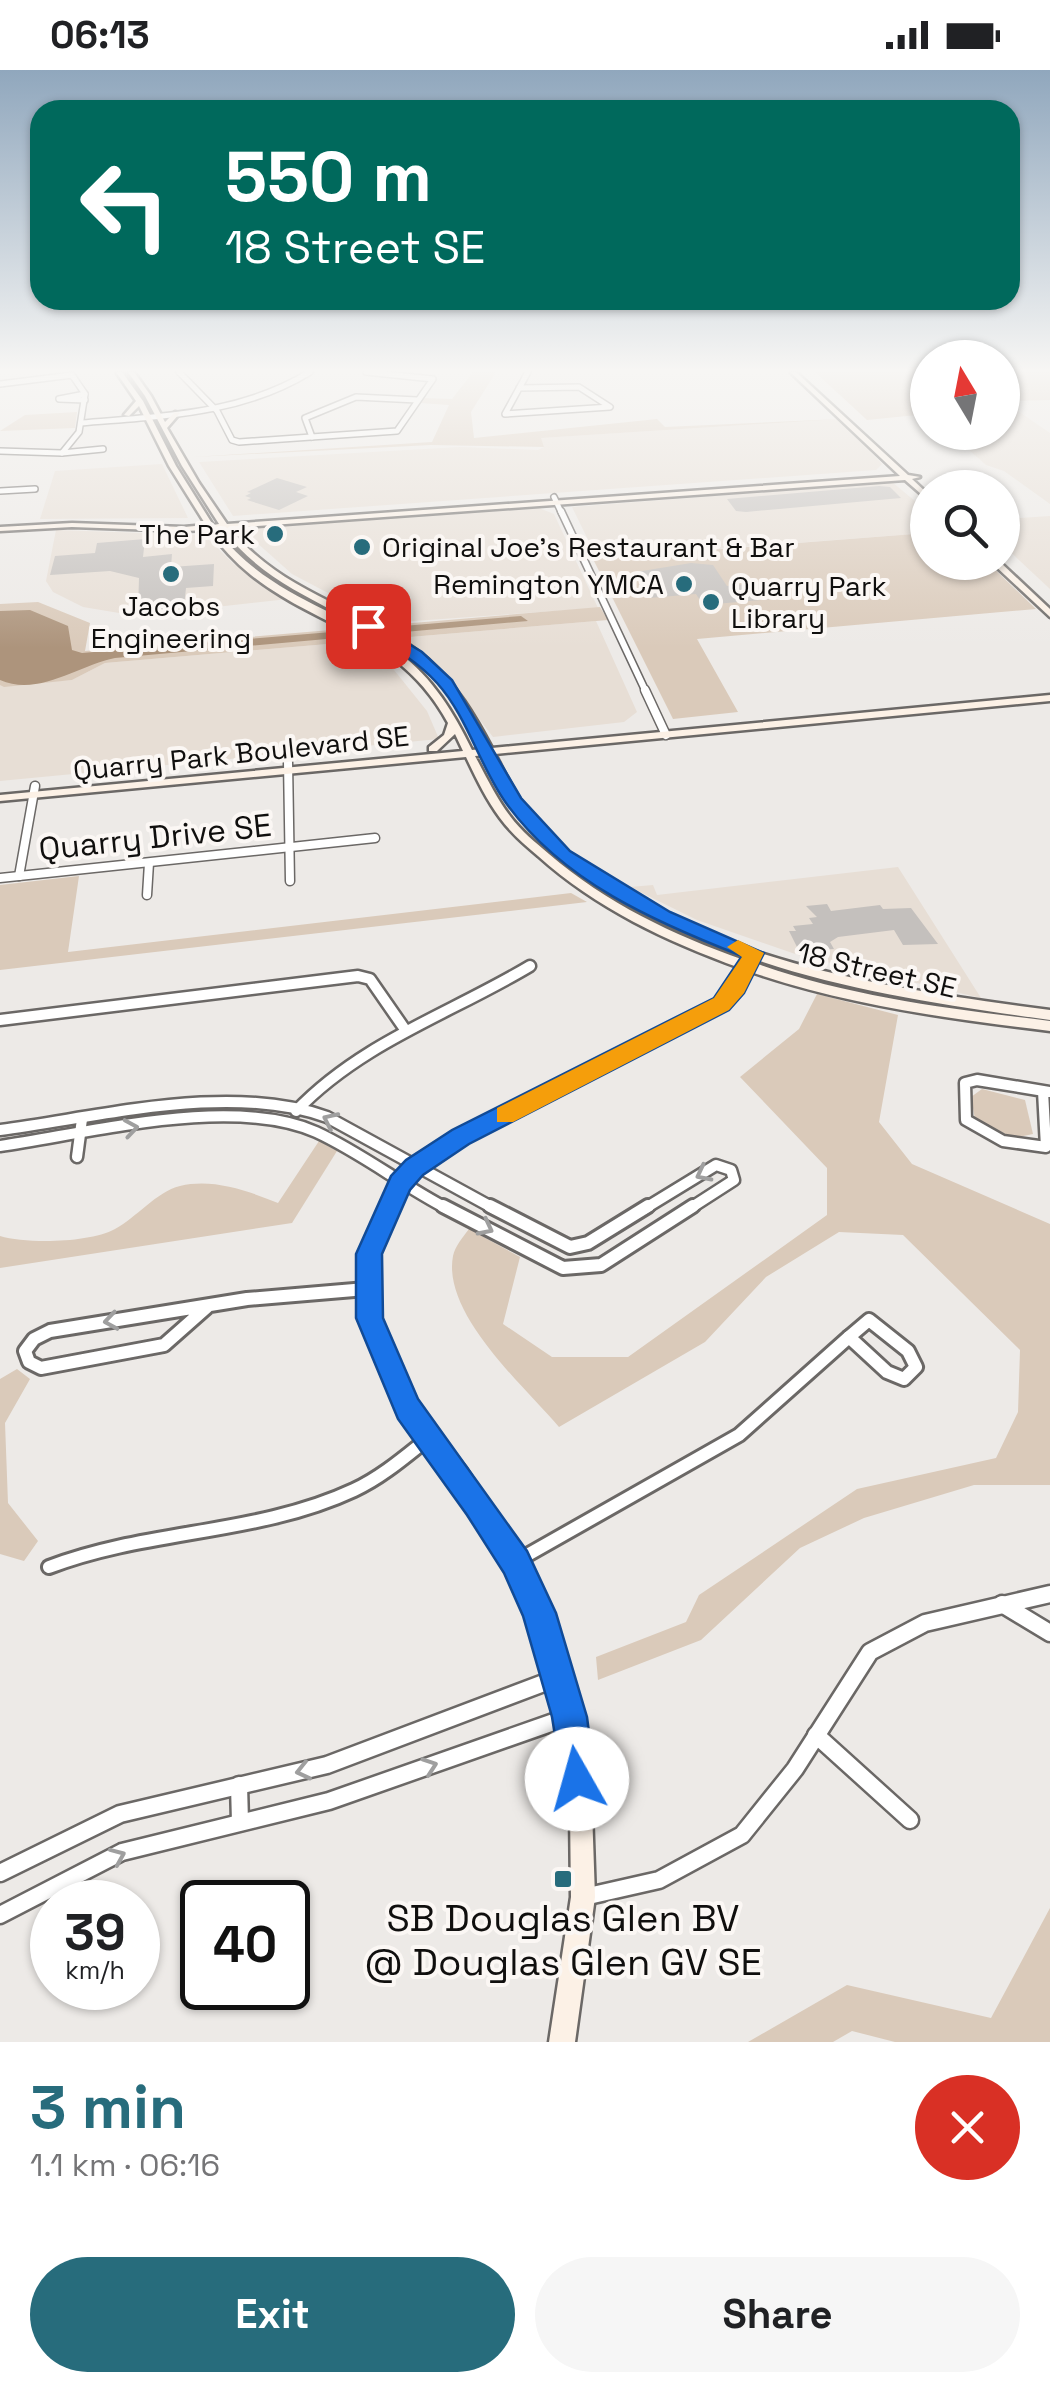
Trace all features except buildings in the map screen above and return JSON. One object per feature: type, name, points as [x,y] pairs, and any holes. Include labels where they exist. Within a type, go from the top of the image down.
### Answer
[{"type":"main road","name":"18 Street SE","points":[[175,464],[232,554],[255,574],[405,662],[432,690],[453,723],[502,815],[552,864],[642,922],[751,959],[927,1009],[1050,1026]]},
{"type":"main road","name":"18 Street SE","points":[[187,464],[236,540],[281,579],[416,656],[446,683],[499,776],[539,832],[590,875],[663,917],[751,959],[914,995],[1050,1015]]},
{"type":"main road","points":[[879,474],[890,464],[908,475]]},
{"type":"main road","points":[[897,464],[910,477]]},
{"type":"main road","points":[[0,528],[86,521],[253,524],[879,474],[908,475]]},
{"type":"main road","points":[[225,524],[908,475]]},
{"type":"main road","points":[[182,524],[194,518],[199,504]]},
{"type":"main road","points":[[0,528],[212,524]]},
{"type":"main road","points":[[236,540],[253,524]]},
{"type":"main road","points":[[1020,574],[1050,601]]},
{"type":"main road","points":[[1015,580],[1050,614]]},
{"type":"main road","points":[[485,748],[1050,694]]},
{"type":"main road","points":[[433,749],[449,736],[453,723]]},
{"type":"main road","points":[[485,748],[524,749],[664,732]]},
{"type":"main road","name":"Quarry Park Boulevard SE","points":[[0,798],[34,791],[485,748]]},
{"type":"main road","name":"Quarry Park Boulevard SE","points":[[287,766],[433,749],[466,750]]},
{"type":"main road","points":[[499,776],[510,758],[524,749]]},
{"type":"main road","name":"Quarry Park Boulevard SE","points":[[0,790],[34,791]]},
{"type":"main road","points":[[562,2042],[583,1897],[581,1810],[569,1717],[539,1613],[515,1562],[408,1409],[370,1318],[366,1289],[369,1254],[400,1184],[414,1168],[460,1137],[721,1004],[751,959]]},
{"type":"street","points":[[0,491],[34,489]]},
{"type":"street","points":[[555,500],[664,732]]},
{"type":"street","name":"Quarry Drive SE","points":[[0,878],[290,848],[287,766]]},
{"type":"street","points":[[19,876],[34,791]]},
{"type":"street","points":[[290,881],[290,848],[374,838]]},
{"type":"street","points":[[146,895],[149,862]]},
{"type":"street","points":[[287,1122],[350,1061],[404,1028],[530,966]]},
{"type":"street","points":[[0,1020],[358,976],[370,979],[404,1028]]},
{"type":"street","points":[[977,1080],[1047,1092],[1046,1146],[1032,1149],[974,1128],[966,1120],[966,1083],[977,1080]]},
{"type":"street","points":[[0,1130],[218,1101],[299,1107],[327,1117],[414,1168],[570,1247],[588,1242],[716,1165],[732,1170],[734,1180],[601,1265],[563,1268],[400,1184],[326,1138],[287,1122],[220,1114],[0,1146]]},
{"type":"street","points":[[77,1157],[82,1119]]},
{"type":"street","points":[[650,1202],[668,1220]]},
{"type":"street","points":[[563,1268],[570,1247]]},
{"type":"street","points":[[207,1307],[164,1345],[41,1368],[29,1362],[25,1350],[50,1330],[325,1289],[366,1289]]},
{"type":"street","points":[[515,1562],[739,1435],[848,1336],[869,1320],[908,1351],[916,1367],[904,1379],[887,1372],[848,1336]]},
{"type":"street","points":[[48,1567],[83,1551],[292,1510],[352,1491],[397,1465],[430,1436]]},
{"type":"street","points":[[583,1897],[659,1880],[742,1835],[816,1735],[870,1652],[925,1624],[1050,1594]]},
{"type":"street","points":[[1001,1603],[1050,1633]]},
{"type":"street","points":[[0,1873],[120,1814],[327,1765],[558,1677]]},
{"type":"street","points":[[0,1915],[122,1852],[329,1801],[569,1717]]},
{"type":"street","points":[[816,1735],[910,1820]]},
{"type":"street","points":[[239,1785],[240,1822]]},
{"type":"shaded area","points":[[162,464],[188,518],[40,519],[55,471]]},
{"type":"shaded area","points":[[200,464],[882,464],[876,470],[233,516]]},
{"type":"shaded area","points":[[985,464],[1050,464],[1050,504],[1020,482],[1020,470],[1001,470]]},
{"type":"shaded area","points":[[892,482],[910,497],[910,534],[597,558],[572,507]]},
{"type":"shaded area","points":[[539,508],[554,514],[598,608],[385,623],[292,574],[248,535],[256,528]]},
{"type":"shaded area","points":[[1050,516],[1050,589],[1020,561],[1020,518]]},
{"type":"shaded area","points":[[56,530],[204,535],[234,564],[288,599],[162,613],[125,614],[83,607],[53,592],[46,581]]},
{"type":"shaded area","points":[[910,534],[910,580],[1006,580],[1036,609],[697,639],[738,712],[673,719],[593,559]]},
{"type":"shaded area","points":[[38,602],[90,623],[85,651],[600,607],[608,620],[105,663],[72,680],[4,687],[0,685],[0,604]]},
{"type":"shaded area","points":[[30,610],[68,626],[72,650],[82,653],[521,616],[528,621],[115,658],[29,685],[0,680],[0,611]]},
{"type":"shaded area","points":[[596,621],[637,712],[624,722],[493,737],[437,664],[399,638]]},
{"type":"shaded area","points":[[363,641],[390,665],[427,711],[439,739],[0,781],[0,685],[72,680],[105,663]]},
{"type":"shaded area","points":[[898,867],[981,998],[801,956],[697,920],[630,887],[653,885],[657,895]]},
{"type":"shaded area","points":[[79,876],[68,952],[571,893],[587,902],[0,970],[0,885]]},
{"type":"shaded area","points":[[817,994],[898,1015],[879,1122],[912,1164],[1050,1224],[1050,1485],[974,1485],[864,1518],[800,1548],[701,1640],[598,1680],[596,1657],[686,1622],[699,1595],[857,1489],[996,1458],[1018,1412],[1020,1350],[903,1235],[839,1232],[766,1277],[705,1342],[559,1427],[489,1348],[460,1301],[453,1278],[453,1256],[469,1229],[520,1257],[503,1324],[552,1357],[628,1357],[827,1215],[827,1168],[740,1077],[799,1029]]},
{"type":"shaded area","points":[[982,1089],[1025,1100],[1033,1134],[1014,1138],[975,1119],[971,1097]]},
{"type":"shaded area","points":[[319,1141],[337,1151],[292,1223],[0,1268],[0,1236],[58,1241],[104,1234],[180,1186],[218,1185],[278,1203]]},
{"type":"shaded area","points":[[17,1369],[30,1379],[5,1423],[8,1503],[38,1541],[24,1561],[0,1554],[0,1379]]},
{"type":"shaded area","points":[[1050,1908],[1050,2042],[895,2042],[852,2031],[833,2042],[748,2042],[847,1985],[991,2018]]},
{"type":"slow traffic","points":[[505,1115],[721,1004],[736,988],[754,953],[738,947]]},
{"type":"place","name":"The Park","points":[[275,534]]},
{"type":"place","name":"Original Joe's Restaurant & Bar","points":[[362,547]]},
{"type":"place","name":"Jacobs Engineering","points":[[171,574]]},
{"type":"place","name":"Remington YMCA","points":[[684,584]]},
{"type":"place","name":"Quarry Park Library","points":[[711,602]]},
{"type":"place","name":"SB Douglas Glen BV @ Douglas Glen GV SE","points":[[563,1879]]},
{"type":"route","points":[[368,626],[395,640],[446,683],[514,801],[564,855],[590,875],[663,917],[754,953],[736,988],[721,1004],[460,1137],[414,1168],[400,1184],[369,1254],[366,1289],[370,1318],[408,1409],[478,1504],[515,1562],[539,1613],[569,1717],[577,1779]]}]
